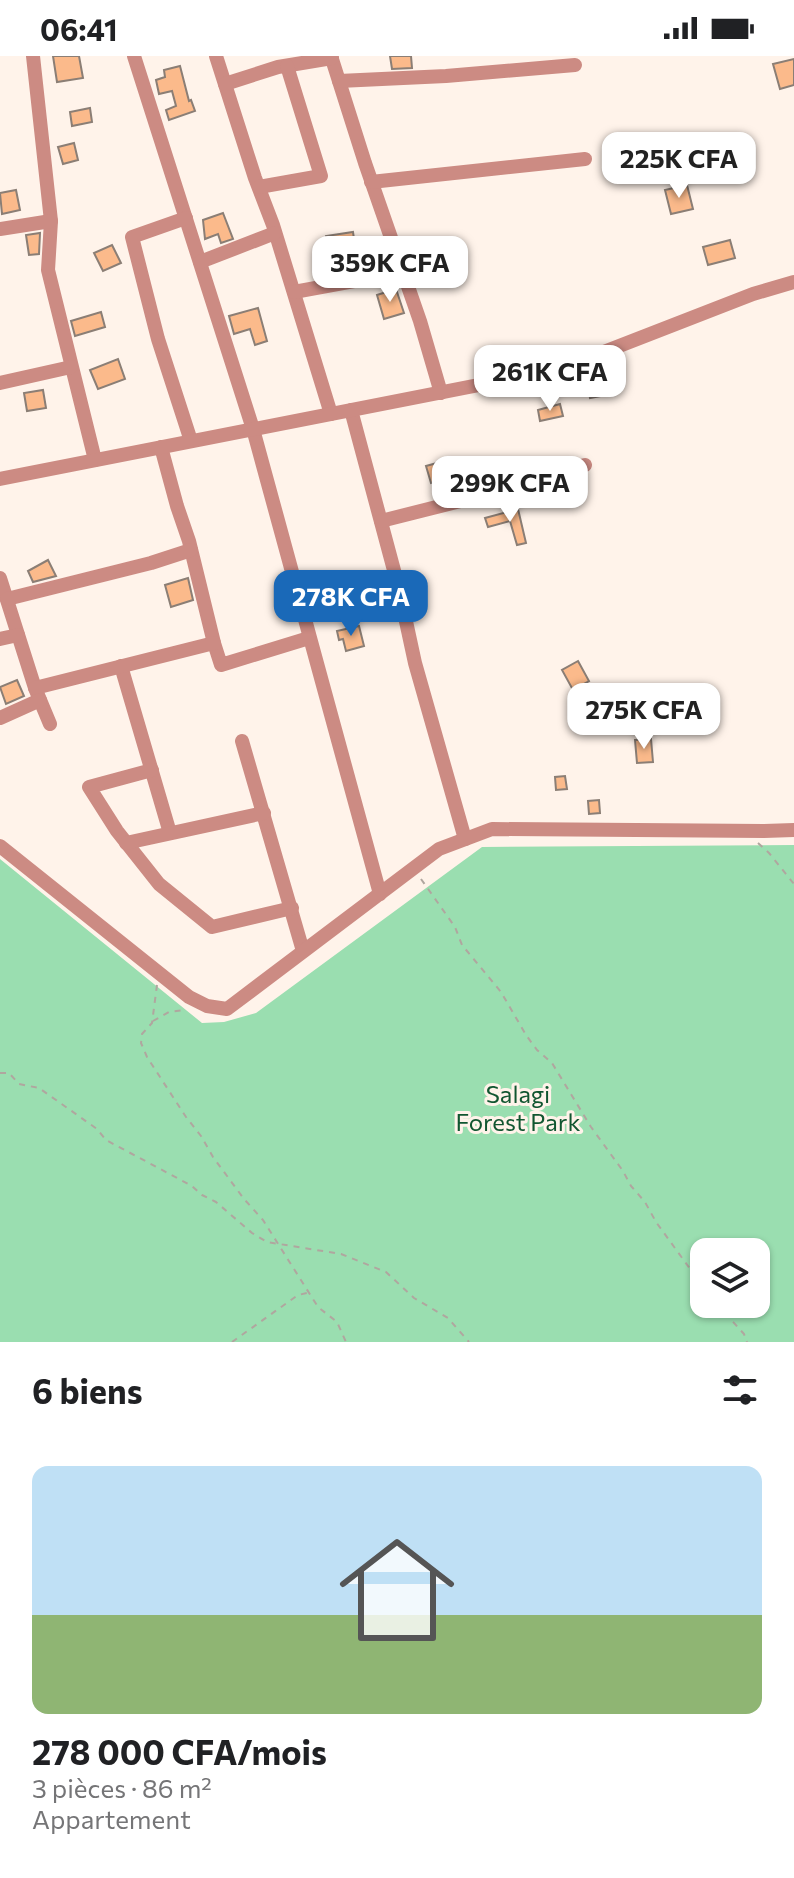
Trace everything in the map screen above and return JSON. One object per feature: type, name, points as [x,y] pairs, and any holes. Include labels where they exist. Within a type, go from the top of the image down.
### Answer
[{"type":"street","points":[[33,56],[51,221],[48,270],[95,460]]},
{"type":"street","points":[[134,56],[253,429],[380,894]]},
{"type":"street","points":[[216,56],[331,414]]},
{"type":"street","points":[[225,84],[332,57],[441,393]]},
{"type":"street","points":[[339,81],[575,65]]},
{"type":"street","points":[[259,187],[321,176],[287,66]]},
{"type":"street","points":[[371,182],[585,159]]},
{"type":"street","points":[[186,218],[132,237],[158,339],[191,441]]},
{"type":"street","points":[[0,229],[51,221]]},
{"type":"street","points":[[200,262],[275,233]]},
{"type":"street","points":[[294,292],[403,272]]},
{"type":"street","points":[[0,479],[560,369],[753,294],[794,282]]},
{"type":"street","points":[[0,383],[71,367]]},
{"type":"street","points":[[351,410],[399,589],[415,663],[465,839]]},
{"type":"street","points":[[161,447],[221,665],[309,638]]},
{"type":"street","points":[[381,521],[504,490],[524,479],[585,465]]},
{"type":"street","points":[[7,599],[191,550]]},
{"type":"street","points":[[0,578],[50,724]]},
{"type":"street","points":[[301,609],[399,589]]},
{"type":"street","points":[[0,639],[18,635]]},
{"type":"street","points":[[0,718],[38,694],[121,666],[214,643]]},
{"type":"street","points":[[121,666],[170,833]]},
{"type":"street","points":[[242,741],[303,951]]},
{"type":"street","points":[[152,770],[89,787],[126,843],[159,884],[212,927],[292,908]]},
{"type":"street","points":[[126,843],[264,813]]},
{"type":"street","points":[[0,846],[189,997],[207,1006],[227,1009],[439,849],[492,829],[794,830]]},
{"type":"path","points":[[747,831],[794,884]]},
{"type":"path","points":[[414,868],[455,927],[462,945],[501,992],[537,1050],[552,1063],[591,1127],[690,1269]]},
{"type":"path","points":[[152,1021],[158,973]]},
{"type":"path","points":[[185,1010],[169,1012],[152,1021],[142,1034],[141,1043],[147,1057],[213,1157],[263,1220],[318,1307],[337,1322],[346,1342]]},
{"type":"path","points":[[0,1073],[9,1073],[19,1084],[39,1088],[97,1129],[106,1140],[183,1180],[267,1242],[341,1254],[386,1272],[414,1298],[448,1318],[469,1342]]},
{"type":"path","points":[[298,1295],[303,1283]]},
{"type":"path","points":[[232,1342],[298,1295],[309,1293]]},
{"type":"path","points":[[730,1318],[747,1342]]},
{"type":"green space","name":"Salagi Forest Park","points":[[794,845],[794,1342],[0,1342],[0,859],[202,1023],[224,1022],[256,1013],[482,847]]},
{"type":"building","points":[[53,56],[79,56],[83,78],[57,82]]},
{"type":"building","points":[[390,56],[411,56],[412,68],[392,69]]},
{"type":"building","points":[[794,59],[794,85],[780,89],[773,64]]},
{"type":"building","points":[[180,66],[189,101],[195,111],[169,120],[166,110],[176,106],[172,91],[159,94],[156,80],[165,77],[164,70]]},
{"type":"building","points":[[90,108],[92,122],[72,126],[70,112]]},
{"type":"building","points":[[74,143],[78,160],[63,164],[58,147]]},
{"type":"building","points":[[687,185],[693,209],[671,214],[665,190]]},
{"type":"building","points":[[16,190],[20,210],[2,214],[0,193]]},
{"type":"building","points":[[223,213],[233,239],[221,243],[218,234],[205,239],[203,220]]},
{"type":"building","points":[[353,232],[355,246],[328,249],[326,236]]},
{"type":"building","points":[[40,233],[39,254],[29,255],[26,235]]},
{"type":"building","points":[[730,240],[735,258],[708,265],[703,247]]},
{"type":"building","points":[[112,245],[121,263],[103,271],[94,253]]},
{"type":"building","points":[[396,289],[404,313],[384,319],[377,295]]},
{"type":"building","points":[[258,308],[267,341],[255,345],[250,329],[234,334],[229,316]]},
{"type":"building","points":[[101,312],[105,327],[75,336],[71,321]]},
{"type":"building","points":[[118,359],[125,379],[98,389],[90,370]]},
{"type":"building","points":[[598,378],[601,396],[590,398],[587,380]]},
{"type":"building","points":[[43,390],[46,408],[27,411],[24,393]]},
{"type":"building","points":[[560,404],[563,416],[540,421],[538,410]]},
{"type":"building","points":[[448,460],[453,476],[431,483],[426,466]]},
{"type":"building","points":[[518,509],[526,543],[517,545],[510,521],[488,527],[485,518]]},
{"type":"building","points":[[48,560],[56,576],[33,582],[28,571]]},
{"type":"building","points":[[188,578],[193,600],[171,607],[165,585]]},
{"type":"building","points":[[359,626],[364,646],[346,651],[337,631]]},
{"type":"building","points":[[578,661],[589,681],[573,690],[562,670]]},
{"type":"building","points":[[17,680],[24,696],[6,704],[0,687]]},
{"type":"building","points":[[651,739],[653,762],[637,763],[635,740]]},
{"type":"building","points":[[565,776],[567,789],[556,790],[555,777]]},
{"type":"building","points":[[599,800],[600,813],[589,814],[588,801]]}]
